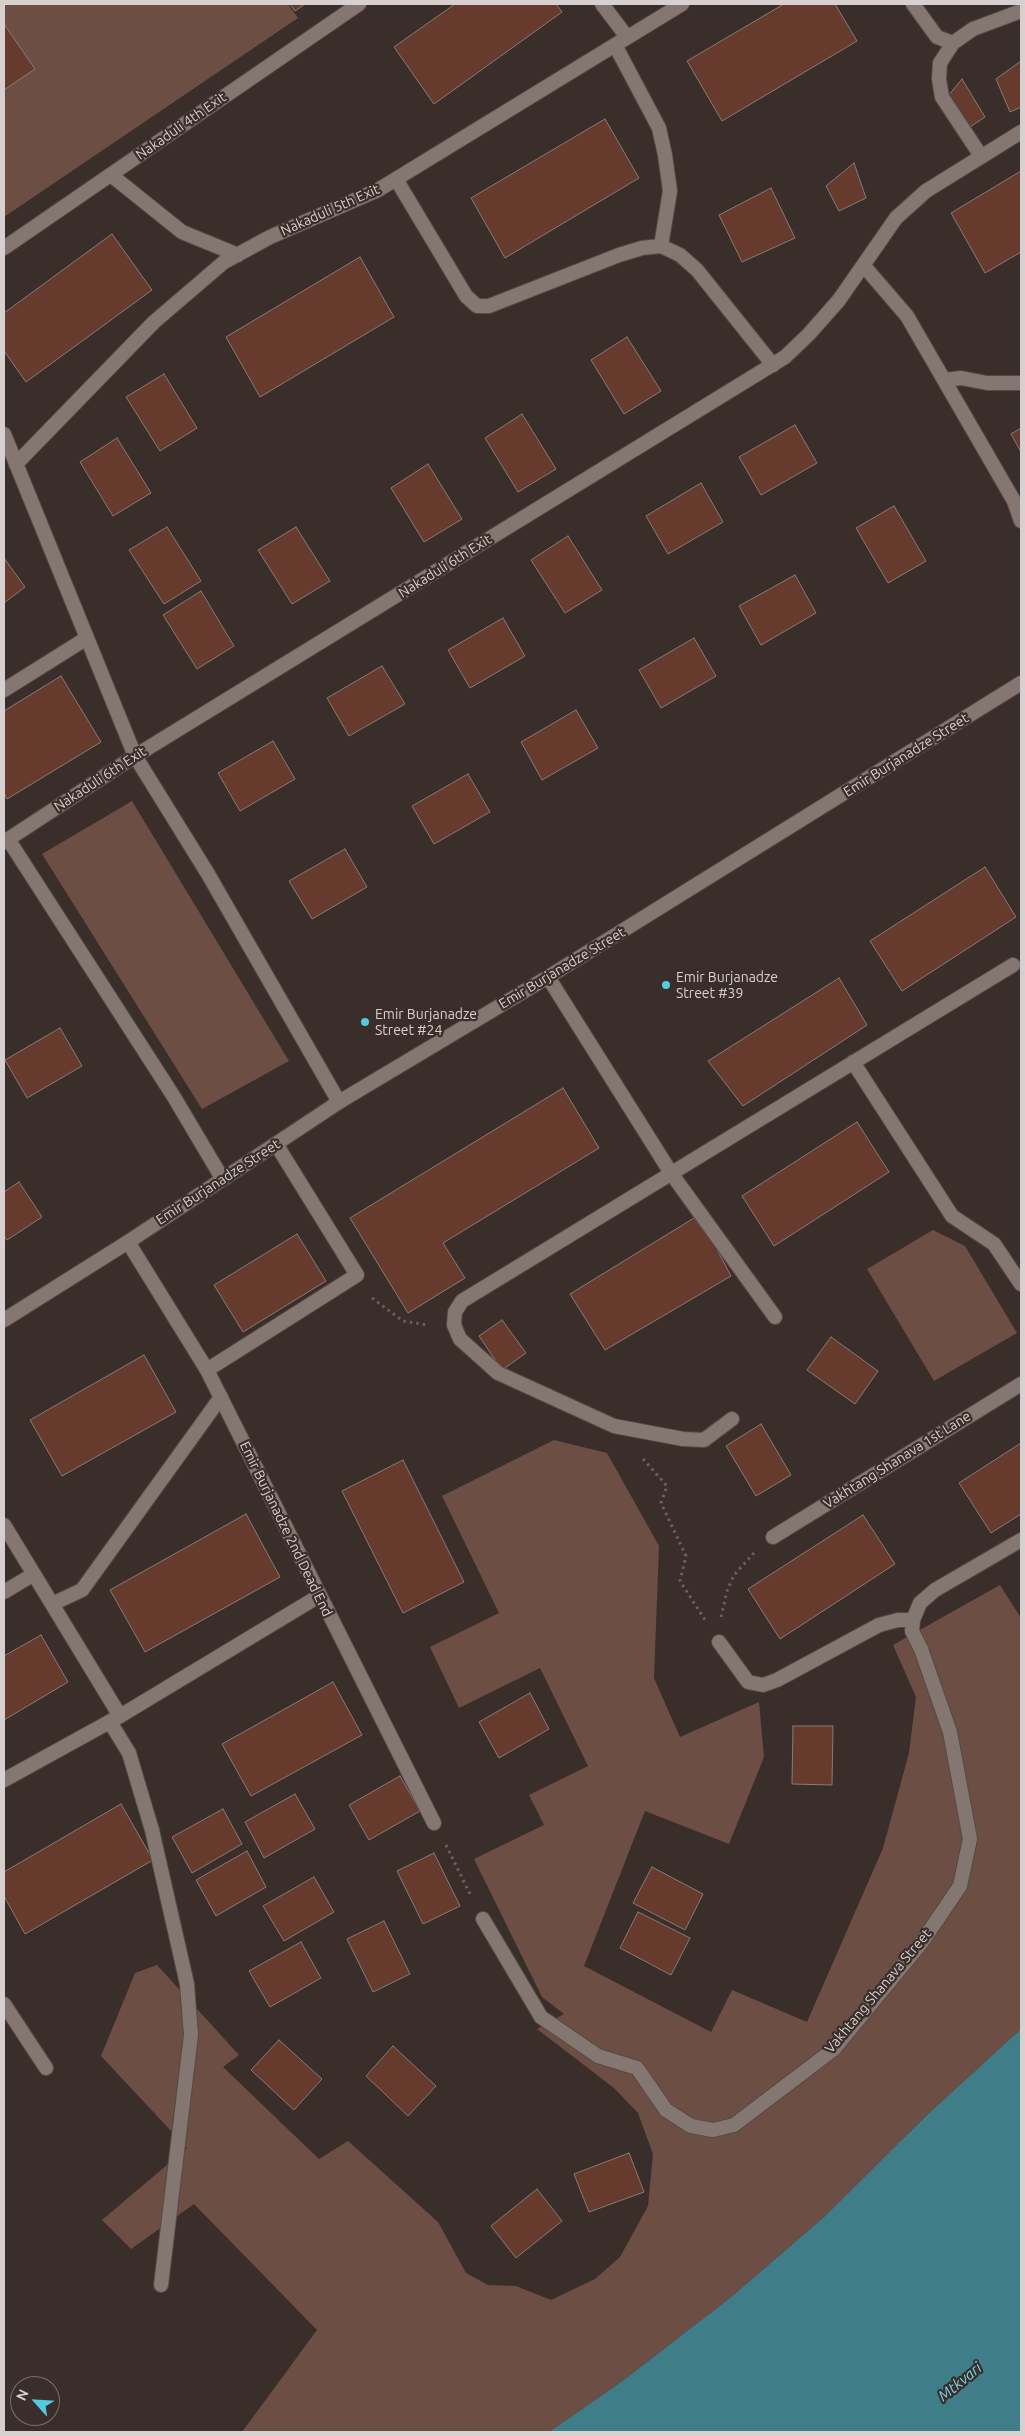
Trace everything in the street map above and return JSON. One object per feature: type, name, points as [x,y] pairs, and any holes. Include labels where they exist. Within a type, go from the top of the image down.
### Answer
[{"type":"street","name":"Nakaduli 4th Exit","points":[[4,248],[359,4]]},
{"type":"street","points":[[602,4],[627,37]]},
{"type":"street","name":"Nakaduli 5th Exit","points":[[16,464],[154,322],[224,262],[270,237],[378,190],[682,4]]},
{"type":"street","points":[[913,4],[937,37],[953,43]]},
{"type":"street","points":[[981,156],[942,97],[938,79],[940,63],[953,43],[973,30],[1021,11]]},
{"type":"street","points":[[615,45],[659,128],[666,155],[670,191],[661,246]]},
{"type":"street","name":"Nakaduli 6th Exit","points":[[5,838],[135,756],[785,357],[809,334],[839,300],[864,266],[883,235],[908,207],[926,190],[1021,132]]},
{"type":"street","points":[[111,175],[182,232],[238,255]]},
{"type":"street","points":[[396,179],[466,296],[477,306],[489,306],[619,255],[642,248],[661,246],[680,255],[697,270],[773,365]]},
{"type":"street","points":[[864,266],[907,316],[1014,501],[1021,521]]},
{"type":"street","points":[[945,380],[961,378],[987,383],[1021,383]]},
{"type":"street","points":[[4,434],[135,756],[208,874],[339,1102]]},
{"type":"street","points":[[4,690],[87,638]]},
{"type":"street","name":"Emir Burjanadze Street","points":[[4,1320],[128,1242],[339,1102],[548,977],[1021,683]]},
{"type":"street","points":[[5,838],[174,1097],[222,1178]]},
{"type":"street","points":[[732,1419],[704,1440],[683,1439],[614,1426],[498,1373],[460,1339],[454,1325],[455,1312],[462,1301],[1013,965]]},
{"type":"street","points":[[548,977],[671,1173],[775,1317]]},
{"type":"street","points":[[853,1062],[952,1216],[994,1244],[1021,1284]]},
{"type":"street","points":[[207,1370],[357,1274],[276,1144]]},
{"type":"street","name":"Emir Burjanadze 2nd Dead End","points":[[128,1242],[207,1370],[434,1822]]},
{"type":"street","name":"Vakhtang Shanava 1st Lane","points":[[773,1537],[1021,1384]]},
{"type":"street","points":[[52,1604],[82,1590],[221,1397]]},
{"type":"street","points":[[4,1525],[52,1604],[115,1719],[129,1753],[152,1830],[187,1984],[191,2035],[161,2285]]},
{"type":"street","points":[[719,1642],[748,1682],[763,1684],[777,1680],[879,1625],[898,1620],[913,1620],[920,1603],[935,1590],[1021,1540]]},
{"type":"street","points":[[4,1592],[34,1574]]},
{"type":"street","points":[[4,1780],[115,1719],[319,1596]]},
{"type":"street","name":"Vakhtang Shanava Street","points":[[483,1919],[541,2018],[598,2056],[637,2068],[666,2110],[691,2126],[713,2130],[734,2125],[834,2049],[922,1942],[960,1886],[970,1839],[950,1732],[921,1649],[912,1631],[913,1620]]},
{"type":"street","points":[[4,2004],[46,2068]]},
{"type":"path","points":[[357,1274],[372,1299],[403,1321],[424,1325],[454,1325]]},
{"type":"path","points":[[614,1426],[667,1486],[660,1503],[686,1556],[680,1581],[719,1642]]},
{"type":"path","points":[[719,1642],[721,1607],[734,1576],[750,1556],[773,1537]]},
{"type":"path","points":[[434,1822],[483,1919]]},
{"type":"shaded area","points":[[4,4],[288,4],[298,18],[4,217]]},
{"type":"shaded area","points":[[132,801],[289,1061],[202,1109],[42,854]]},
{"type":"shaded area","points":[[933,1230],[965,1246],[1017,1333],[934,1381],[867,1269]]},
{"type":"shaded area","points":[[554,1440],[607,1453],[659,1546],[654,1678],[680,1737],[759,1702],[764,1757],[729,1844],[645,1811],[584,1966],[711,2032],[732,1990],[807,2022],[883,1848],[909,1753],[916,1697],[893,1645],[1000,1585],[1021,1618],[1021,2029],[929,2113],[824,2217],[730,2298],[621,2382],[549,2432],[242,2432],[317,2330],[194,2204],[131,2249],[102,2220],[187,2148],[101,2056],[135,1973],[157,1965],[239,2055],[223,2067],[319,2159],[348,2141],[438,2222],[466,2273],[488,2285],[516,2286],[551,2300],[595,2279],[620,2257],[648,2206],[653,2154],[638,2113],[614,2088],[537,2029],[564,2014],[542,1997],[474,1859],[544,1825],[529,1795],[588,1766],[540,1668],[459,1708],[430,1647],[499,1613],[442,1496]]},
{"type":"water","name":"Mtkvari","points":[[1021,2029],[1021,2432],[549,2432],[621,2382],[730,2298],[824,2217],[929,2113]]},
{"type":"building","points":[[290,4],[305,4],[295,11]]},
{"type":"building","points":[[455,4],[556,4],[562,12],[434,104],[394,47]]},
{"type":"building","points":[[784,4],[835,4],[857,41],[722,121],[687,61]]},
{"type":"building","points":[[4,24],[35,69],[4,90]]},
{"type":"building","points":[[1021,61],[1021,107],[1010,112],[996,79]]},
{"type":"building","points":[[962,79],[985,117],[970,127],[948,96]]},
{"type":"building","points":[[605,119],[639,178],[505,258],[471,198]]},
{"type":"building","points":[[854,163],[866,198],[839,211],[826,186]]},
{"type":"building","points":[[1021,171],[1021,252],[985,273],[951,213]]},
{"type":"building","points":[[771,188],[795,238],[742,262],[719,215]]},
{"type":"building","points":[[112,234],[152,290],[26,382],[4,351],[4,313]]},
{"type":"building","points":[[360,257],[394,317],[260,397],[226,337]]},
{"type":"building","points":[[627,337],[661,391],[624,414],[591,360]]},
{"type":"building","points":[[164,374],[197,428],[160,451],[126,397]]},
{"type":"building","points":[[522,414],[556,469],[518,492],[485,438]]},
{"type":"building","points":[[795,425],[817,463],[761,495],[739,457]]},
{"type":"building","points":[[1021,428],[1021,452],[1011,434]]},
{"type":"building","points":[[117,438],[151,493],[113,516],[80,462]]},
{"type":"building","points":[[428,464],[462,519],[424,542],[391,488]]},
{"type":"building","points":[[701,483],[723,522],[668,554],[646,516]]},
{"type":"building","points":[[894,506],[926,561],[888,583],[856,528]]},
{"type":"building","points":[[167,527],[201,581],[164,604],[129,550]]},
{"type":"building","points":[[296,527],[330,581],[292,604],[258,550]]},
{"type":"building","points":[[568,536],[602,590],[565,613],[531,560]]},
{"type":"building","points":[[4,558],[25,587],[4,603]]},
{"type":"building","points":[[795,575],[816,613],[761,645],[739,606]]},
{"type":"building","points":[[201,591],[234,646],[197,669],[163,615]]},
{"type":"building","points":[[503,618],[525,656],[470,688],[448,650]]},
{"type":"building","points":[[694,638],[716,676],[661,708],[639,670]]},
{"type":"building","points":[[382,666],[405,704],[349,736],[327,698]]},
{"type":"building","points":[[61,676],[101,742],[7,799],[4,793],[4,711]]},
{"type":"building","points":[[576,710],[598,748],[542,780],[521,742]]},
{"type":"building","points":[[273,741],[295,779],[240,811],[218,773]]},
{"type":"building","points":[[468,774],[490,812],[434,844],[412,806]]},
{"type":"building","points":[[345,849],[367,887],[312,919],[289,881]]},
{"type":"building","points":[[985,867],[1016,917],[902,991],[870,941]]},
{"type":"building","points":[[839,978],[867,1025],[743,1106],[708,1061]]},
{"type":"building","points":[[60,1028],[82,1066],[27,1098],[5,1060]]},
{"type":"building","points":[[563,1088],[599,1148],[443,1243],[465,1278],[408,1313],[350,1218]]},
{"type":"building","points":[[857,1122],[889,1172],[774,1246],[742,1196]]},
{"type":"building","points":[[19,1182],[42,1217],[7,1240],[4,1236],[4,1192]]},
{"type":"building","points":[[699,1215],[731,1276],[605,1350],[570,1294]]},
{"type":"building","points":[[297,1234],[326,1281],[243,1332],[214,1285]]},
{"type":"building","points":[[502,1320],[526,1353],[502,1370],[479,1336]]},
{"type":"building","points":[[831,1337],[878,1371],[855,1404],[807,1370]]},
{"type":"building","points":[[144,1355],[176,1412],[62,1476],[30,1420]]},
{"type":"building","points":[[761,1424],[791,1475],[756,1496],[726,1446]]},
{"type":"building","points":[[1021,1443],[1021,1514],[991,1533],[959,1483]]},
{"type":"building","points":[[403,1460],[464,1582],[403,1613],[342,1491]]},
{"type":"building","points":[[246,1514],[280,1577],[145,1652],[110,1590]]},
{"type":"building","points":[[863,1515],[895,1564],[780,1639],[748,1589]]},
{"type":"building","points":[[41,1635],[68,1682],[4,1720],[4,1656]]},
{"type":"building","points":[[333,1682],[362,1735],[251,1796],[222,1744]]},
{"type":"building","points":[[530,1693],[549,1729],[499,1758],[479,1722]]},
{"type":"building","points":[[793,1726],[833,1726],[832,1785],[792,1784]]},
{"type":"building","points":[[400,1776],[420,1811],[369,1840],[349,1805]]},
{"type":"building","points":[[295,1794],[315,1829],[264,1858],[245,1822]]},
{"type":"building","points":[[121,1804],[153,1860],[25,1934],[4,1896],[4,1872]]},
{"type":"building","points":[[223,1809],[242,1844],[192,1873],[172,1837]]},
{"type":"building","points":[[247,1851],[266,1887],[216,1916],[196,1880]]},
{"type":"building","points":[[434,1853],[460,1906],[423,1924],[397,1871]]},
{"type":"building","points":[[652,1867],[703,1894],[685,1930],[633,1903]]},
{"type":"building","points":[[314,1877],[334,1912],[284,1941],[263,1906]]},
{"type":"building","points":[[638,1912],[690,1938],[671,1975],[620,1948]]},
{"type":"building","points":[[384,1921],[410,1974],[373,1992],[347,1939]]},
{"type":"building","points":[[301,1942],[321,1978],[270,2007],[249,1971]]},
{"type":"building","points":[[279,2040],[322,2079],[294,2110],[251,2070]]},
{"type":"building","points":[[393,2046],[436,2086],[408,2116],[366,2076]]},
{"type":"building","points":[[629,2153],[644,2192],[589,2212],[574,2174]]},
{"type":"building","points":[[537,2189],[562,2221],[516,2258],[491,2226]]},
{"type":"place","name":"Emir Burjanadze Street #39","points":[[666,985]]},
{"type":"place","name":"Emir Burjanadze Street #24","points":[[365,1022]]}]
